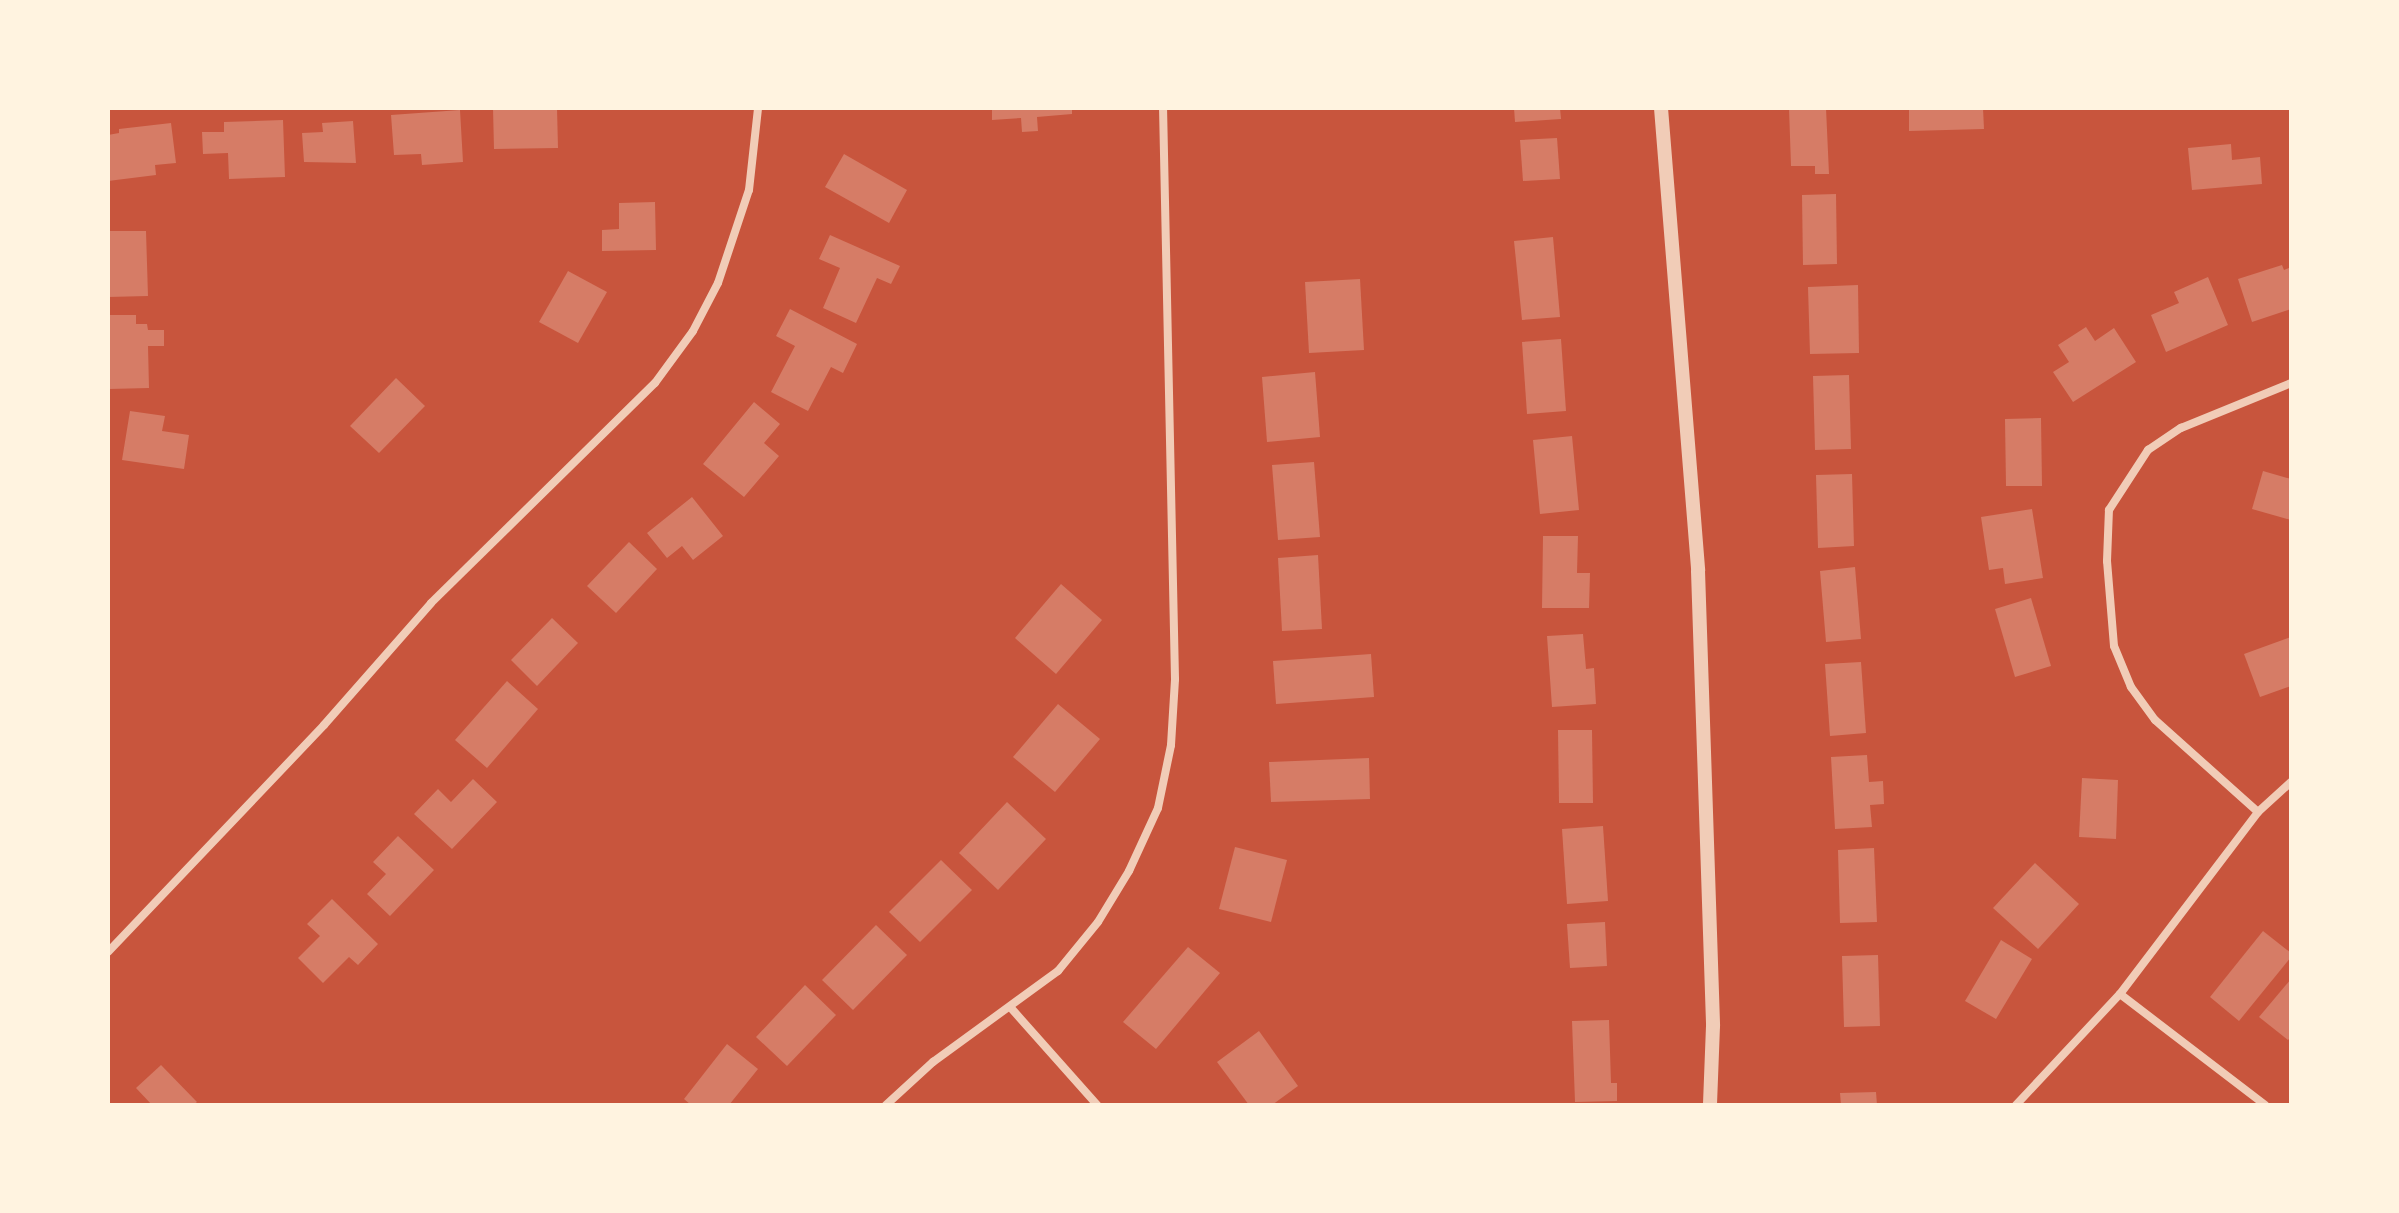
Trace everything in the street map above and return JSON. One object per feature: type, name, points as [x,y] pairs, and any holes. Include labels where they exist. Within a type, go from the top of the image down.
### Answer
[{"type":"street","points":[[108,952],[324,725],[431,603],[655,383],[693,331],[718,283],[735,238],[749,190],[758,108]]},
{"type":"street","points":[[886,1105],[933,1062],[1058,971],[1098,922],[1129,871],[1158,808],[1171,745],[1175,679],[1163,108]]},
{"type":"street","points":[[1661,108],[1698,571],[1713,1026],[1710,1105]]},
{"type":"street","points":[[2258,812],[2155,720],[2131,687],[2114,646],[2107,561],[2109,510],[2148,450],[2181,428],[2291,383]]},
{"type":"street","points":[[2016,1105],[2120,994],[2258,812],[2291,782]]},
{"type":"street","points":[[2120,994],[2265,1105]]},
{"type":"street","points":[[1011,1008],[1097,1105]]},
{"type":"building","points":[[493,108],[557,108],[558,148],[494,149]]},
{"type":"building","points":[[992,108],[1072,108],[1072,114],[1037,117],[1038,131],[1022,132],[1021,118],[992,120]]},
{"type":"building","points":[[1514,108],[1560,108],[1561,119],[1515,122]]},
{"type":"building","points":[[1789,108],[1826,108],[1829,174],[1815,174],[1815,166],[1791,166]]},
{"type":"building","points":[[1909,108],[1983,108],[1984,129],[1909,131]]},
{"type":"building","points":[[460,110],[463,162],[422,165],[421,154],[394,155],[391,115]]},
{"type":"building","points":[[283,120],[285,177],[229,179],[228,153],[203,154],[202,132],[224,132],[224,122]]},
{"type":"building","points":[[353,121],[356,163],[304,162],[302,133],[323,132],[322,123]]},
{"type":"building","points":[[171,123],[176,163],[155,165],[156,175],[108,181],[108,135],[119,133],[119,129]]},
{"type":"building","points":[[1557,138],[1560,179],[1523,181],[1520,140]]},
{"type":"building","points":[[2231,144],[2232,160],[2260,157],[2262,184],[2192,190],[2188,148]]},
{"type":"building","points":[[844,154],[907,190],[889,223],[825,187]]},
{"type":"building","points":[[1836,194],[1837,264],[1803,265],[1802,195]]},
{"type":"building","points":[[655,202],[656,250],[602,251],[602,230],[619,229],[619,203]]},
{"type":"building","points":[[108,231],[146,231],[148,296],[108,297]]},
{"type":"building","points":[[830,235],[900,266],[891,284],[877,278],[856,323],[823,308],[840,268],[819,259]]},
{"type":"building","points":[[1553,237],[1560,317],[1522,320],[1514,241]]},
{"type":"building","points":[[2282,265],[2284,270],[2291,267],[2291,309],[2252,322],[2238,279]]},
{"type":"building","points":[[568,271],[607,292],[578,343],[539,322]]},
{"type":"building","points":[[2208,277],[2228,325],[2166,352],[2151,315],[2179,303],[2174,292]]},
{"type":"building","points":[[1360,279],[1364,350],[1309,353],[1305,282]]},
{"type":"building","points":[[1858,285],[1859,353],[1810,354],[1808,287]]},
{"type":"building","points":[[790,309],[857,344],[843,373],[831,367],[808,411],[771,392],[795,346],[776,336]]},
{"type":"building","points":[[108,315],[136,315],[136,324],[147,324],[148,330],[164,330],[164,346],[148,346],[149,388],[109,389]]},
{"type":"building","points":[[2086,327],[2095,341],[2114,328],[2136,362],[2073,402],[2053,372],[2069,362],[2058,345]]},
{"type":"building","points":[[1561,339],[1566,411],[1527,414],[1522,342]]},
{"type":"building","points":[[1315,372],[1320,437],[1267,442],[1262,377]]},
{"type":"building","points":[[1849,375],[1851,449],[1815,450],[1813,376]]},
{"type":"building","points":[[396,378],[425,406],[379,453],[350,426]]},
{"type":"building","points":[[754,402],[780,424],[764,443],[779,456],[744,497],[703,464]]},
{"type":"building","points":[[130,411],[165,416],[162,431],[189,435],[184,469],[122,460]]},
{"type":"building","points":[[2041,418],[2042,486],[2006,486],[2005,419]]},
{"type":"building","points":[[1572,436],[1579,510],[1540,514],[1533,440]]},
{"type":"building","points":[[1314,462],[1320,537],[1278,540],[1272,465]]},
{"type":"building","points":[[2263,471],[2291,479],[2291,520],[2252,509]]},
{"type":"building","points":[[1852,474],[1854,546],[1818,548],[1816,475]]},
{"type":"building","points":[[692,497],[723,536],[693,560],[682,546],[667,558],[647,533]]},
{"type":"building","points":[[2032,509],[2043,578],[2005,584],[2003,568],[1989,570],[1981,517]]},
{"type":"building","points":[[1543,536],[1578,536],[1577,573],[1590,573],[1589,608],[1542,608]]},
{"type":"building","points":[[629,542],[657,569],[616,613],[587,586]]},
{"type":"building","points":[[1318,555],[1322,629],[1282,631],[1278,558]]},
{"type":"building","points":[[1855,567],[1861,639],[1826,642],[1820,571]]},
{"type":"building","points":[[1061,584],[1102,620],[1056,674],[1015,638]]},
{"type":"building","points":[[2031,598],[2051,666],[2015,677],[1995,609]]},
{"type":"building","points":[[552,618],[578,643],[537,686],[511,660]]},
{"type":"building","points":[[1583,634],[1586,669],[1594,668],[1596,704],[1552,707],[1547,636]]},
{"type":"building","points":[[2291,637],[2291,686],[2260,697],[2244,654]]},
{"type":"building","points":[[1371,654],[1374,697],[1276,704],[1273,661]]},
{"type":"building","points":[[1861,662],[1866,733],[1830,736],[1825,664]]},
{"type":"building","points":[[507,681],[538,709],[487,768],[455,740]]},
{"type":"building","points":[[1058,704],[1100,739],[1055,792],[1013,757]]},
{"type":"building","points":[[1558,730],[1592,730],[1593,803],[1559,803]]},
{"type":"building","points":[[1867,755],[1869,782],[1883,781],[1884,804],[1870,805],[1872,827],[1835,829],[1831,757]]},
{"type":"building","points":[[1369,758],[1370,799],[1271,802],[1269,762]]},
{"type":"building","points":[[2082,778],[2118,780],[2116,839],[2079,837]]},
{"type":"building","points":[[473,779],[497,802],[452,849],[414,814],[438,789],[451,802]]},
{"type":"building","points":[[1007,802],[1046,839],[998,890],[959,853]]},
{"type":"building","points":[[1603,826],[1608,901],[1567,904],[1562,829]]},
{"type":"building","points":[[398,836],[434,870],[390,916],[367,894],[386,874],[373,862]]},
{"type":"building","points":[[1235,847],[1287,860],[1271,922],[1219,909]]},
{"type":"building","points":[[1874,848],[1877,922],[1840,923],[1838,850]]},
{"type":"building","points":[[941,860],[972,890],[920,942],[889,912]]},
{"type":"building","points":[[2035,863],[2079,904],[2038,949],[1993,908]]},
{"type":"building","points":[[332,899],[378,944],[358,965],[349,957],[323,983],[298,958],[320,936],[307,924]]},
{"type":"building","points":[[1605,922],[1607,966],[1570,968],[1567,924]]},
{"type":"building","points":[[876,925],[907,955],[853,1010],[822,980]]},
{"type":"building","points":[[2263,931],[2291,953],[2291,957],[2239,1021],[2210,997]]},
{"type":"building","points":[[2001,940],[2032,959],[1996,1019],[1965,1001]]},
{"type":"building","points":[[1188,947],[1220,973],[1156,1049],[1123,1022]]},
{"type":"building","points":[[1878,955],[1880,1026],[1844,1027],[1842,956]]},
{"type":"building","points":[[2291,979],[2291,1037],[2288,1040],[2259,1017]]},
{"type":"building","points":[[805,985],[836,1015],[787,1066],[756,1037]]},
{"type":"building","points":[[1609,1020],[1611,1083],[1617,1083],[1617,1101],[1575,1102],[1572,1021]]},
{"type":"building","points":[[1259,1031],[1298,1086],[1272,1105],[1249,1105],[1217,1062]]},
{"type":"building","points":[[727,1044],[758,1069],[729,1105],[691,1105],[684,1099]]},
{"type":"building","points":[[161,1065],[197,1102],[193,1105],[152,1105],[136,1088]]},
{"type":"building","points":[[1876,1092],[1877,1105],[1841,1105],[1840,1093]]}]
